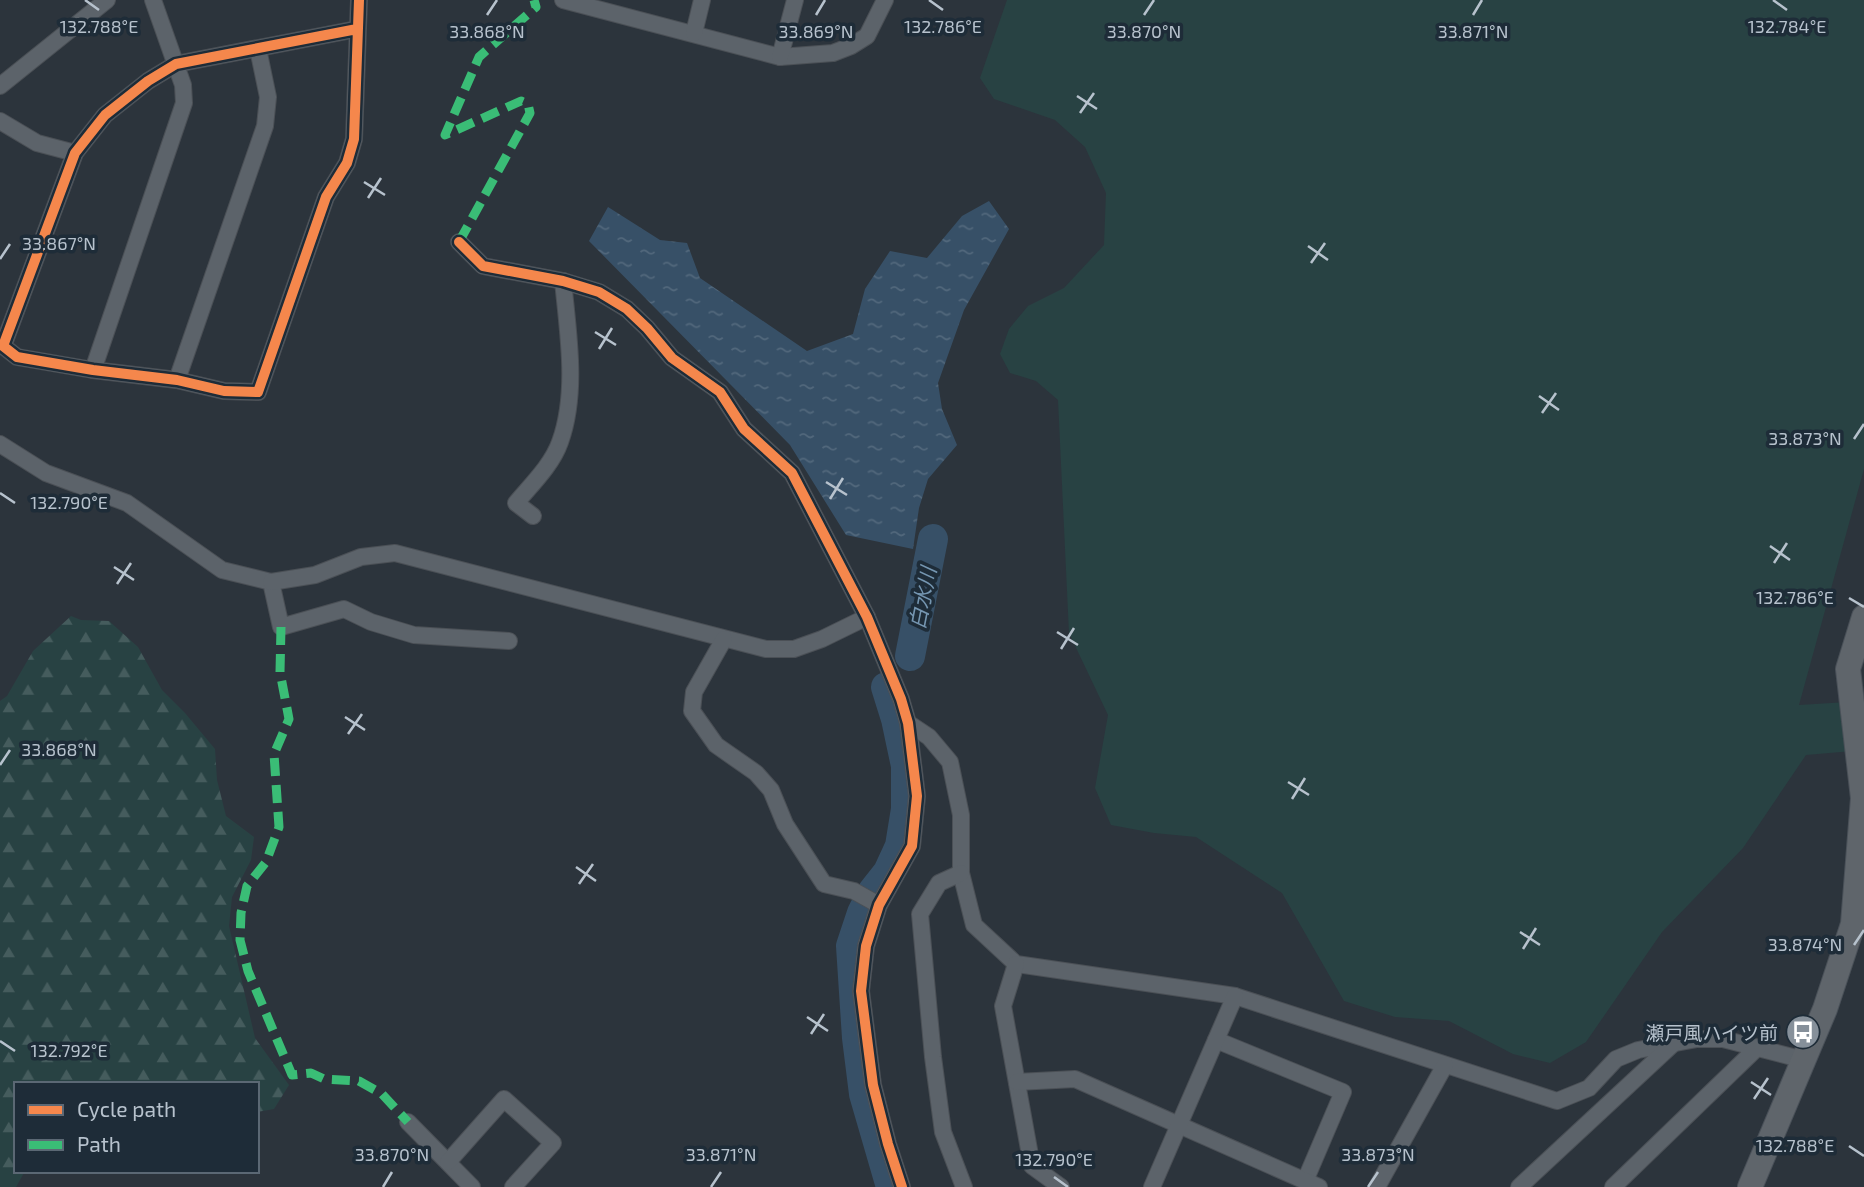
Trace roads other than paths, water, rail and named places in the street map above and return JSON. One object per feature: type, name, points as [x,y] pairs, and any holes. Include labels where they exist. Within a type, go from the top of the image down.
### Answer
[{"type":"main road","points":[[1750,1187],[1825,1009],[1853,924],[1863,798],[1848,669],[1864,617]]},
{"type":"street","points":[[0,86],[107,0]]},
{"type":"street","points":[[93,370],[184,103],[183,85],[153,0]]},
{"type":"street","points":[[358,29],[176,64],[148,81],[106,115],[75,153],[3,346],[17,357],[177,380],[224,391],[258,392],[326,197],[347,163],[354,139],[358,29],[359,0]]},
{"type":"street","points":[[563,0],[608,6],[780,57],[833,52],[852,46],[867,36],[885,0]]},
{"type":"street","points":[[694,33],[702,0]]},
{"type":"street","points":[[780,57],[795,0]]},
{"type":"street","points":[[177,380],[265,126],[268,97],[258,48]]},
{"type":"street","points":[[0,121],[37,143],[75,153]]},
{"type":"street","points":[[459,242],[483,266],[563,281],[599,292],[627,309],[648,328],[672,358],[720,392],[744,429],[792,473],[867,617],[896,686],[908,723],[917,796],[912,846],[879,905],[866,946],[861,991],[873,1085],[902,1187]]},
{"type":"street","points":[[533,516],[516,503],[548,463],[560,443],[567,410],[570,358],[563,281]]},
{"type":"street","points":[[0,443],[46,473],[127,503],[222,570],[271,582],[315,575],[361,556],[395,553],[766,649],[794,649],[867,617]]},
{"type":"street","points":[[271,582],[281,627],[344,609],[371,622],[414,635],[509,641]]},
{"type":"street","points":[[724,639],[694,692],[692,711],[716,745],[756,773],[771,790],[785,824],[824,884],[854,891],[879,905]]},
{"type":"street","points":[[908,723],[929,737],[950,762],[961,815],[961,873],[974,925],[1016,964],[1235,996],[1557,1101],[1589,1088],[1616,1059],[1638,1049],[1697,1039],[1723,1039],[1804,1060]]},
{"type":"street","points":[[961,873],[939,883],[920,914],[943,1132],[964,1187]]},
{"type":"street","points":[[1016,964],[1003,1006],[1032,1166],[1061,1187]]},
{"type":"street","points":[[1152,1187],[1235,996]]},
{"type":"street","points":[[1017,1082],[1075,1079],[1312,1184],[1343,1092],[1216,1040]]},
{"type":"street","points":[[1519,1187],[1673,1044]]},
{"type":"street","points":[[1613,1187],[1758,1047]]},
{"type":"street","points":[[1377,1187],[1446,1065]]},
{"type":"street","points":[[448,1162],[504,1099],[553,1143],[513,1187]]},
{"type":"street","points":[[408,1122],[472,1187]]},
{"type":"water","points":[[989,201],[1009,229],[964,310],[938,383],[942,409],[957,445],[928,479],[919,508],[913,549],[846,535],[790,445],[589,241],[608,207],[660,240],[687,243],[700,278],[807,351],[853,334],[865,289],[890,251],[927,258],[962,216]]},
{"type":"waterway","name":"白水川","points":[[910,656],[933,539]]},
{"type":"waterway","name":"白水川","points":[[886,687],[906,766],[906,809],[900,846],[888,872],[873,891],[862,913],[851,946],[864,1094],[891,1187]]},
{"type":"place","name":"瀬戸風ハイツ前","points":[[1803,1032]]}]
